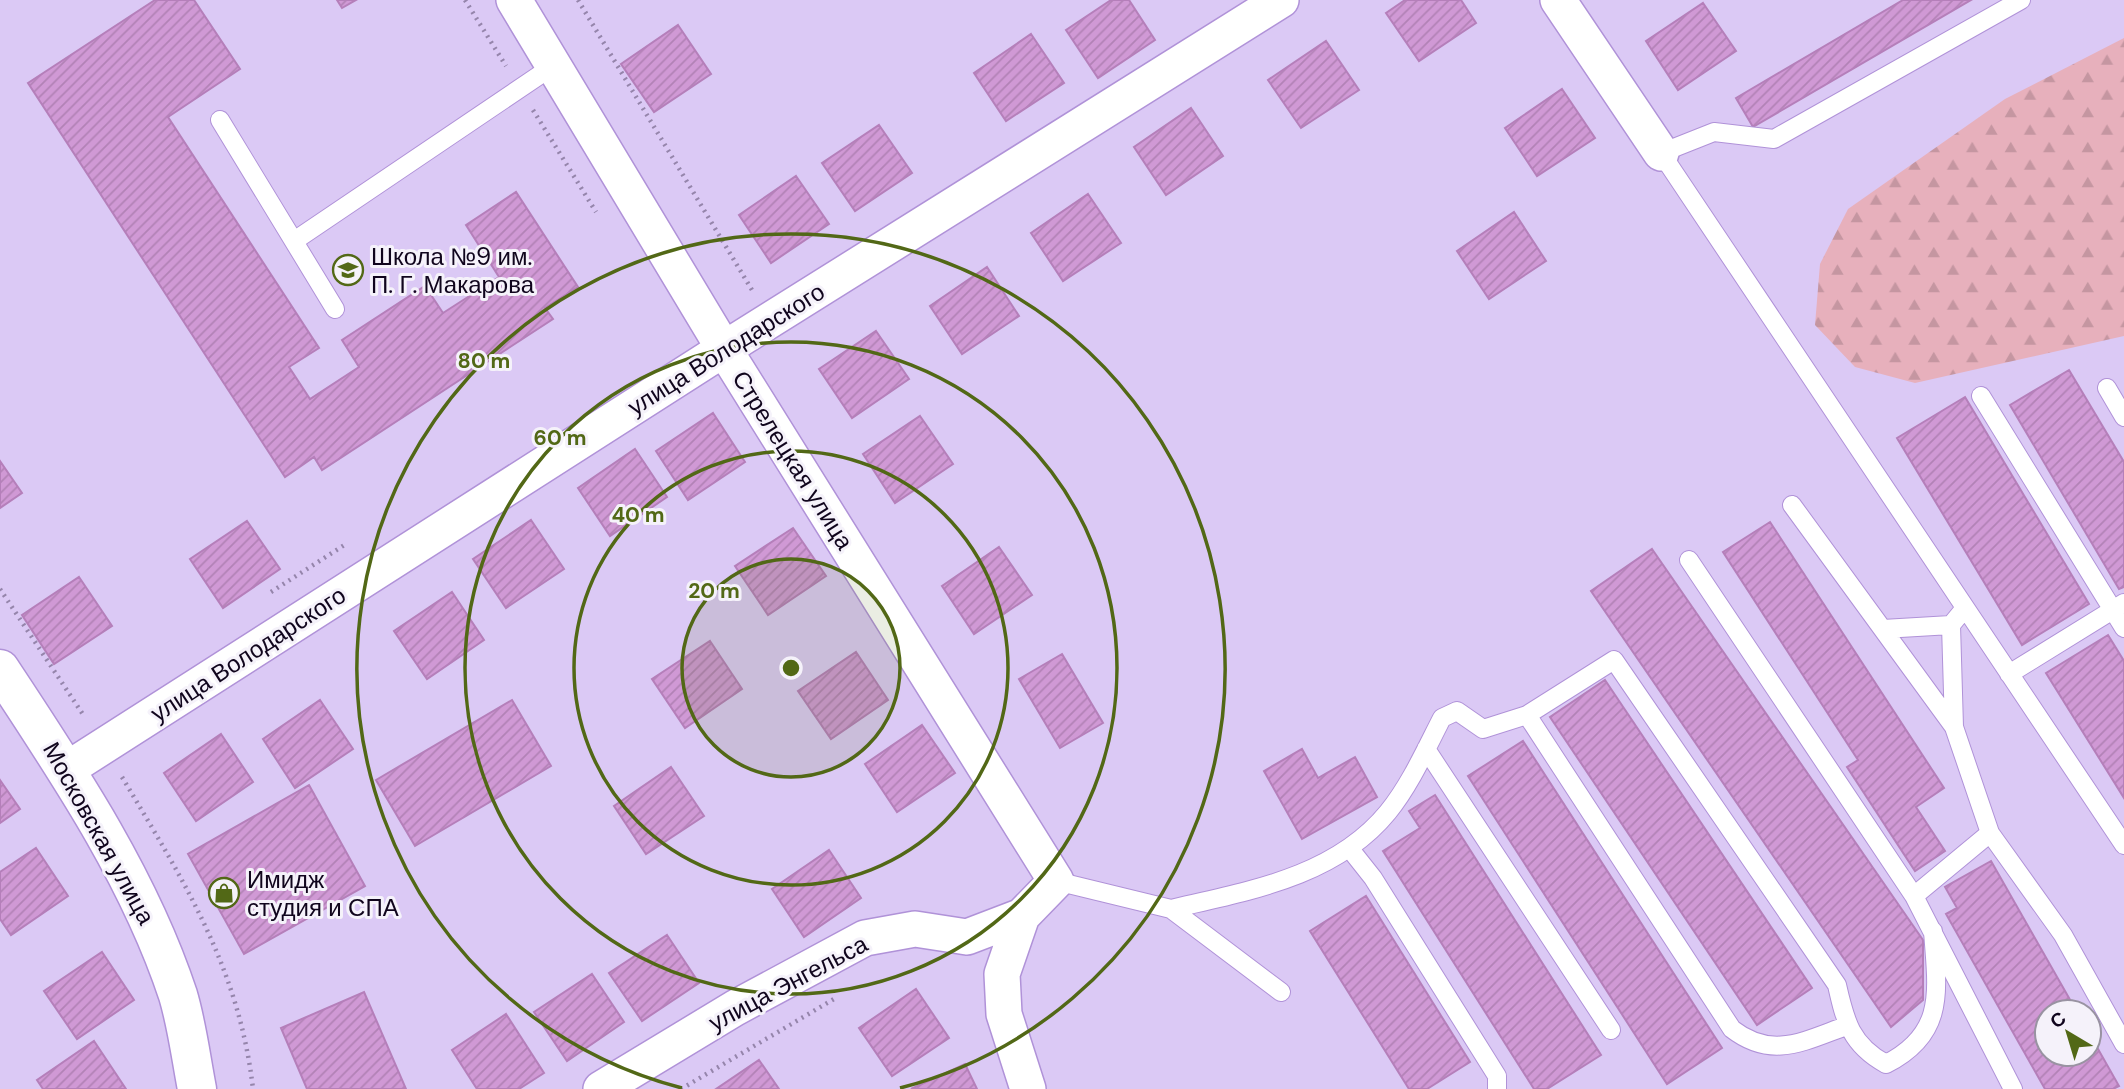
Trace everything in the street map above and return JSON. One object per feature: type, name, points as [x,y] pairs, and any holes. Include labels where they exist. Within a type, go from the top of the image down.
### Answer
[{"type":"street","name":"Стрелецкая улица","points":[[514,0],[724,349],[1056,881]]},
{"type":"street","name":"улица Володарского","points":[[66,770],[724,349],[1281,0]]},
{"type":"street","points":[[1558,0],[1661,153]]},
{"type":"street","name":"Московская улица","points":[[0,668],[66,770],[145,906],[178,997],[197,1089]]},
{"type":"street","name":"улица Энгельса","points":[[601,1089],[735,1007],[865,938],[915,929],[967,937],[1022,916],[1056,881]]},
{"type":"street","points":[[1022,916],[1002,974],[1004,1014],[1028,1089]]},
{"type":"lane","points":[[2021,0],[1774,139],[1714,132],[1661,153],[2124,845]]},
{"type":"lane","points":[[294,241],[553,66]]},
{"type":"lane","points":[[220,120],[335,309]]},
{"type":"lane","points":[[2107,388],[2124,418]]},
{"type":"lane","points":[[1981,396],[2118,606],[2124,628]]},
{"type":"lane","points":[[1792,505],[1954,727]]},
{"type":"lane","points":[[1689,560],[1914,896],[2013,1089]]},
{"type":"lane","points":[[2010,674],[2118,606]]},
{"type":"lane","points":[[1965,608],[1951,625],[1954,727],[1990,833],[2063,935],[2124,1044]]},
{"type":"lane","points":[[1883,629],[1951,625]]},
{"type":"lane","points":[[1171,909],[1285,881],[1350,849],[1388,812],[1442,719],[1457,712],[1483,729],[1527,715],[1614,660],[1837,985],[1846,1026],[1869,1055],[1886,1064],[1902,1056],[1919,1041],[1929,1024],[1936,1003],[1933,931]]},
{"type":"lane","points":[[1527,715],[1732,1028],[1748,1041],[1769,1047],[1798,1043],[1846,1026]]},
{"type":"lane","points":[[1426,750],[1611,1030]]},
{"type":"lane","points":[[1914,896],[1990,833]]},
{"type":"lane","points":[[1350,849],[1373,877],[1497,1076],[1497,1089]]},
{"type":"lane","points":[[1056,881],[1171,909],[1281,992]]},
{"type":"path","points":[[465,0],[600,219]]},
{"type":"path","points":[[578,0],[754,293],[705,318]]},
{"type":"path","points":[[271,592],[351,541]]},
{"type":"path","points":[[681,1089],[836,998]]},
{"type":"green space","points":[[2124,38],[2124,336],[1915,383],[1855,367],[1815,325],[1820,264],[1848,209],[2005,99]]},
{"type":"building","points":[[155,0],[194,0],[240,69],[168,117],[319,348],[289,367],[310,399],[359,367],[342,340],[425,286],[443,313],[499,277],[466,225],[516,192],[578,287],[545,308],[553,319],[322,470],[314,457],[285,477],[28,83]]},
{"type":"building","points":[[337,0],[356,0],[342,8]]},
{"type":"building","points":[[1111,0],[1129,0],[1155,40],[1098,78],[1066,30]]},
{"type":"building","points":[[1405,0],[1461,0],[1476,23],[1419,61],[1386,13]]},
{"type":"building","points":[[1903,0],[1971,0],[1753,127],[1736,98]]},
{"type":"building","points":[[1703,3],[1736,51],[1678,90],[1646,41]]},
{"type":"building","points":[[678,25],[711,74],[654,112],[621,64]]},
{"type":"building","points":[[1031,34],[1064,83],[1006,121],[974,73]]},
{"type":"building","points":[[1326,41],[1359,90],[1301,128],[1268,80]]},
{"type":"building","points":[[1562,89],[1595,138],[1537,176],[1505,128]]},
{"type":"building","points":[[1191,108],[1223,156],[1166,195],[1134,147]]},
{"type":"building","points":[[879,125],[912,173],[855,211],[822,163]]},
{"type":"building","points":[[796,176],[829,224],[771,263],[739,215]]},
{"type":"building","points":[[1088,194],[1121,243],[1063,281],[1031,233]]},
{"type":"building","points":[[1514,212],[1546,261],[1489,299],[1457,251]]},
{"type":"building","points":[[987,267],[1019,316],[962,354],[930,306]]},
{"type":"building","points":[[876,331],[909,379],[852,418],[819,369]]},
{"type":"building","points":[[2069,370],[2124,462],[2124,587],[2119,589],[2010,405]]},
{"type":"building","points":[[1965,397],[2089,604],[2022,645],[1897,438]]},
{"type":"building","points":[[713,413],[745,462],[688,500],[656,451]]},
{"type":"building","points":[[920,416],[953,464],[895,503],[863,454]]},
{"type":"building","points":[[635,449],[667,497],[610,536],[578,488]]},
{"type":"building","points":[[0,461],[22,493],[0,508]]},
{"type":"building","points":[[531,520],[564,569],[506,608],[473,559]]},
{"type":"building","points":[[247,521],[280,569],[223,608],[190,559]]},
{"type":"building","points":[[1770,522],[1944,788],[1916,807],[1945,851],[1915,871],[1847,767],[1858,760],[1723,552]]},
{"type":"building","points":[[793,528],[826,576],[768,615],[735,566]]},
{"type":"building","points":[[999,547],[1032,595],[974,634],[942,586]]},
{"type":"building","points":[[1652,549],[1923,940],[1923,1000],[1891,1027],[1591,591]]},
{"type":"building","points":[[79,577],[112,626],[54,664],[22,615]]},
{"type":"building","points":[[452,592],[484,640],[427,679],[394,631]]},
{"type":"building","points":[[2108,635],[2124,661],[2124,798],[2046,673]]},
{"type":"building","points":[[710,641],[742,689],[685,728],[652,679]]},
{"type":"building","points":[[856,652],[888,700],[831,739],[798,691]]},
{"type":"building","points":[[1062,654],[1103,723],[1060,748],[1019,679]]},
{"type":"building","points":[[1605,680],[1812,988],[1757,1025],[1550,717]]},
{"type":"building","points":[[320,700],[353,749],[295,788],[263,739]]},
{"type":"building","points":[[512,700],[551,766],[415,846],[376,780]]},
{"type":"building","points":[[922,725],[955,773],[897,812],[865,764]]},
{"type":"building","points":[[221,734],[253,782],[196,821],[164,773]]},
{"type":"building","points":[[1523,741],[1722,1048],[1667,1084],[1468,776]]},
{"type":"building","points":[[1302,749],[1318,778],[1355,757],[1377,797],[1302,839],[1264,771]]},
{"type":"building","points":[[671,767],[704,816],[646,854],[614,806]]},
{"type":"building","points":[[0,780],[20,809],[0,823]]},
{"type":"building","points":[[309,785],[365,886],[244,954],[188,854]]},
{"type":"building","points":[[1435,795],[1601,1055],[1547,1089],[1534,1089],[1383,851],[1420,828],[1409,811]]},
{"type":"building","points":[[36,848],[68,896],[11,935],[0,919],[0,872]]},
{"type":"building","points":[[829,850],[861,898],[804,937],[772,889]]},
{"type":"building","points":[[1991,861],[2069,998],[2033,998],[2033,1068],[1946,914],[1957,908],[1945,887]]},
{"type":"building","points":[[1366,896],[1470,1062],[1427,1089],[1409,1089],[1310,931]]},
{"type":"building","points":[[667,935],[699,983],[642,1021],[609,973]]},
{"type":"building","points":[[102,952],[134,1000],[77,1039],[44,991]]},
{"type":"building","points":[[592,974],[624,1022],[567,1061],[534,1012]]},
{"type":"building","points":[[916,989],[949,1038],[892,1076],[859,1028]]},
{"type":"building","points":[[364,992],[406,1089],[307,1089],[281,1028]]},
{"type":"building","points":[[506,1014],[544,1073],[519,1089],[477,1089],[452,1050]]},
{"type":"building","points":[[94,1041],[126,1089],[43,1089],[37,1080]]},
{"type":"building","points":[[2103,1058],[2119,1086],[2113,1089],[2045,1089],[2033,1068],[2103,1068]]},
{"type":"building","points":[[759,1060],[779,1089],[716,1089]]},
{"type":"building","points":[[965,1064],[977,1089],[911,1089]]},
{"type":"place","name":"Школа №9 им. П. Г. Макарова","points":[[348,270]]},
{"type":"place","name":"Имидж студия и СПА","points":[[224,893]]}]
